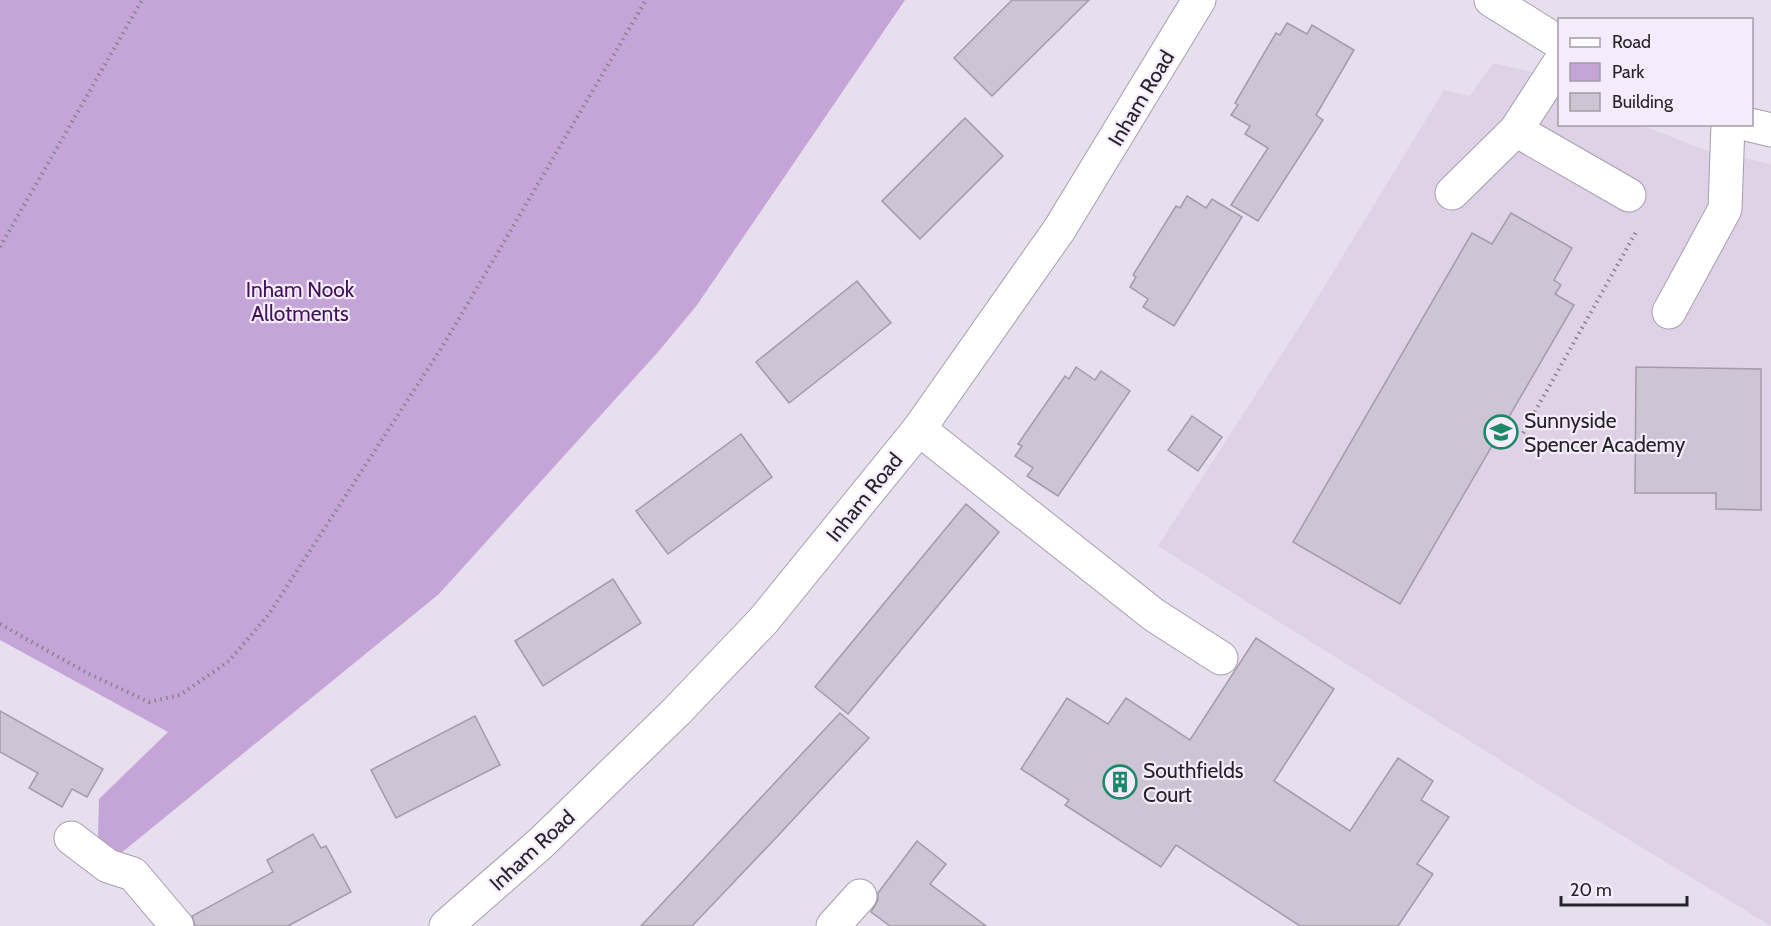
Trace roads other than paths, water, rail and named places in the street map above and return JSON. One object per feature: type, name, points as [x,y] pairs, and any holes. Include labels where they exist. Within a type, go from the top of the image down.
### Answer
[{"type":"street","name":"Inham Road","points":[[446,926],[565,820],[676,712],[763,621],[919,429],[1059,230],[1199,0]]},
{"type":"street","points":[[1491,0],[1558,42]]},
{"type":"street","points":[[1452,193],[1516,130],[1558,65]]},
{"type":"street","points":[[1669,312],[1725,209],[1728,126]]},
{"type":"street","points":[[1753,126],[1771,130]]},
{"type":"street","points":[[1516,130],[1629,195]]},
{"type":"street","points":[[919,429],[1154,615],[1221,658]]},
{"type":"street","points":[[71,838],[108,866],[133,874],[177,926]]},
{"type":"street","points":[[833,926],[860,896]]},
{"type":"place","name":"Sunnyside Spencer Academy","points":[[1501,432]]},
{"type":"place","name":"Southfields Court","points":[[1120,782]]},
{"type":"park label","name":"Inham Nook Allotments","points":[[300,301]]}]
